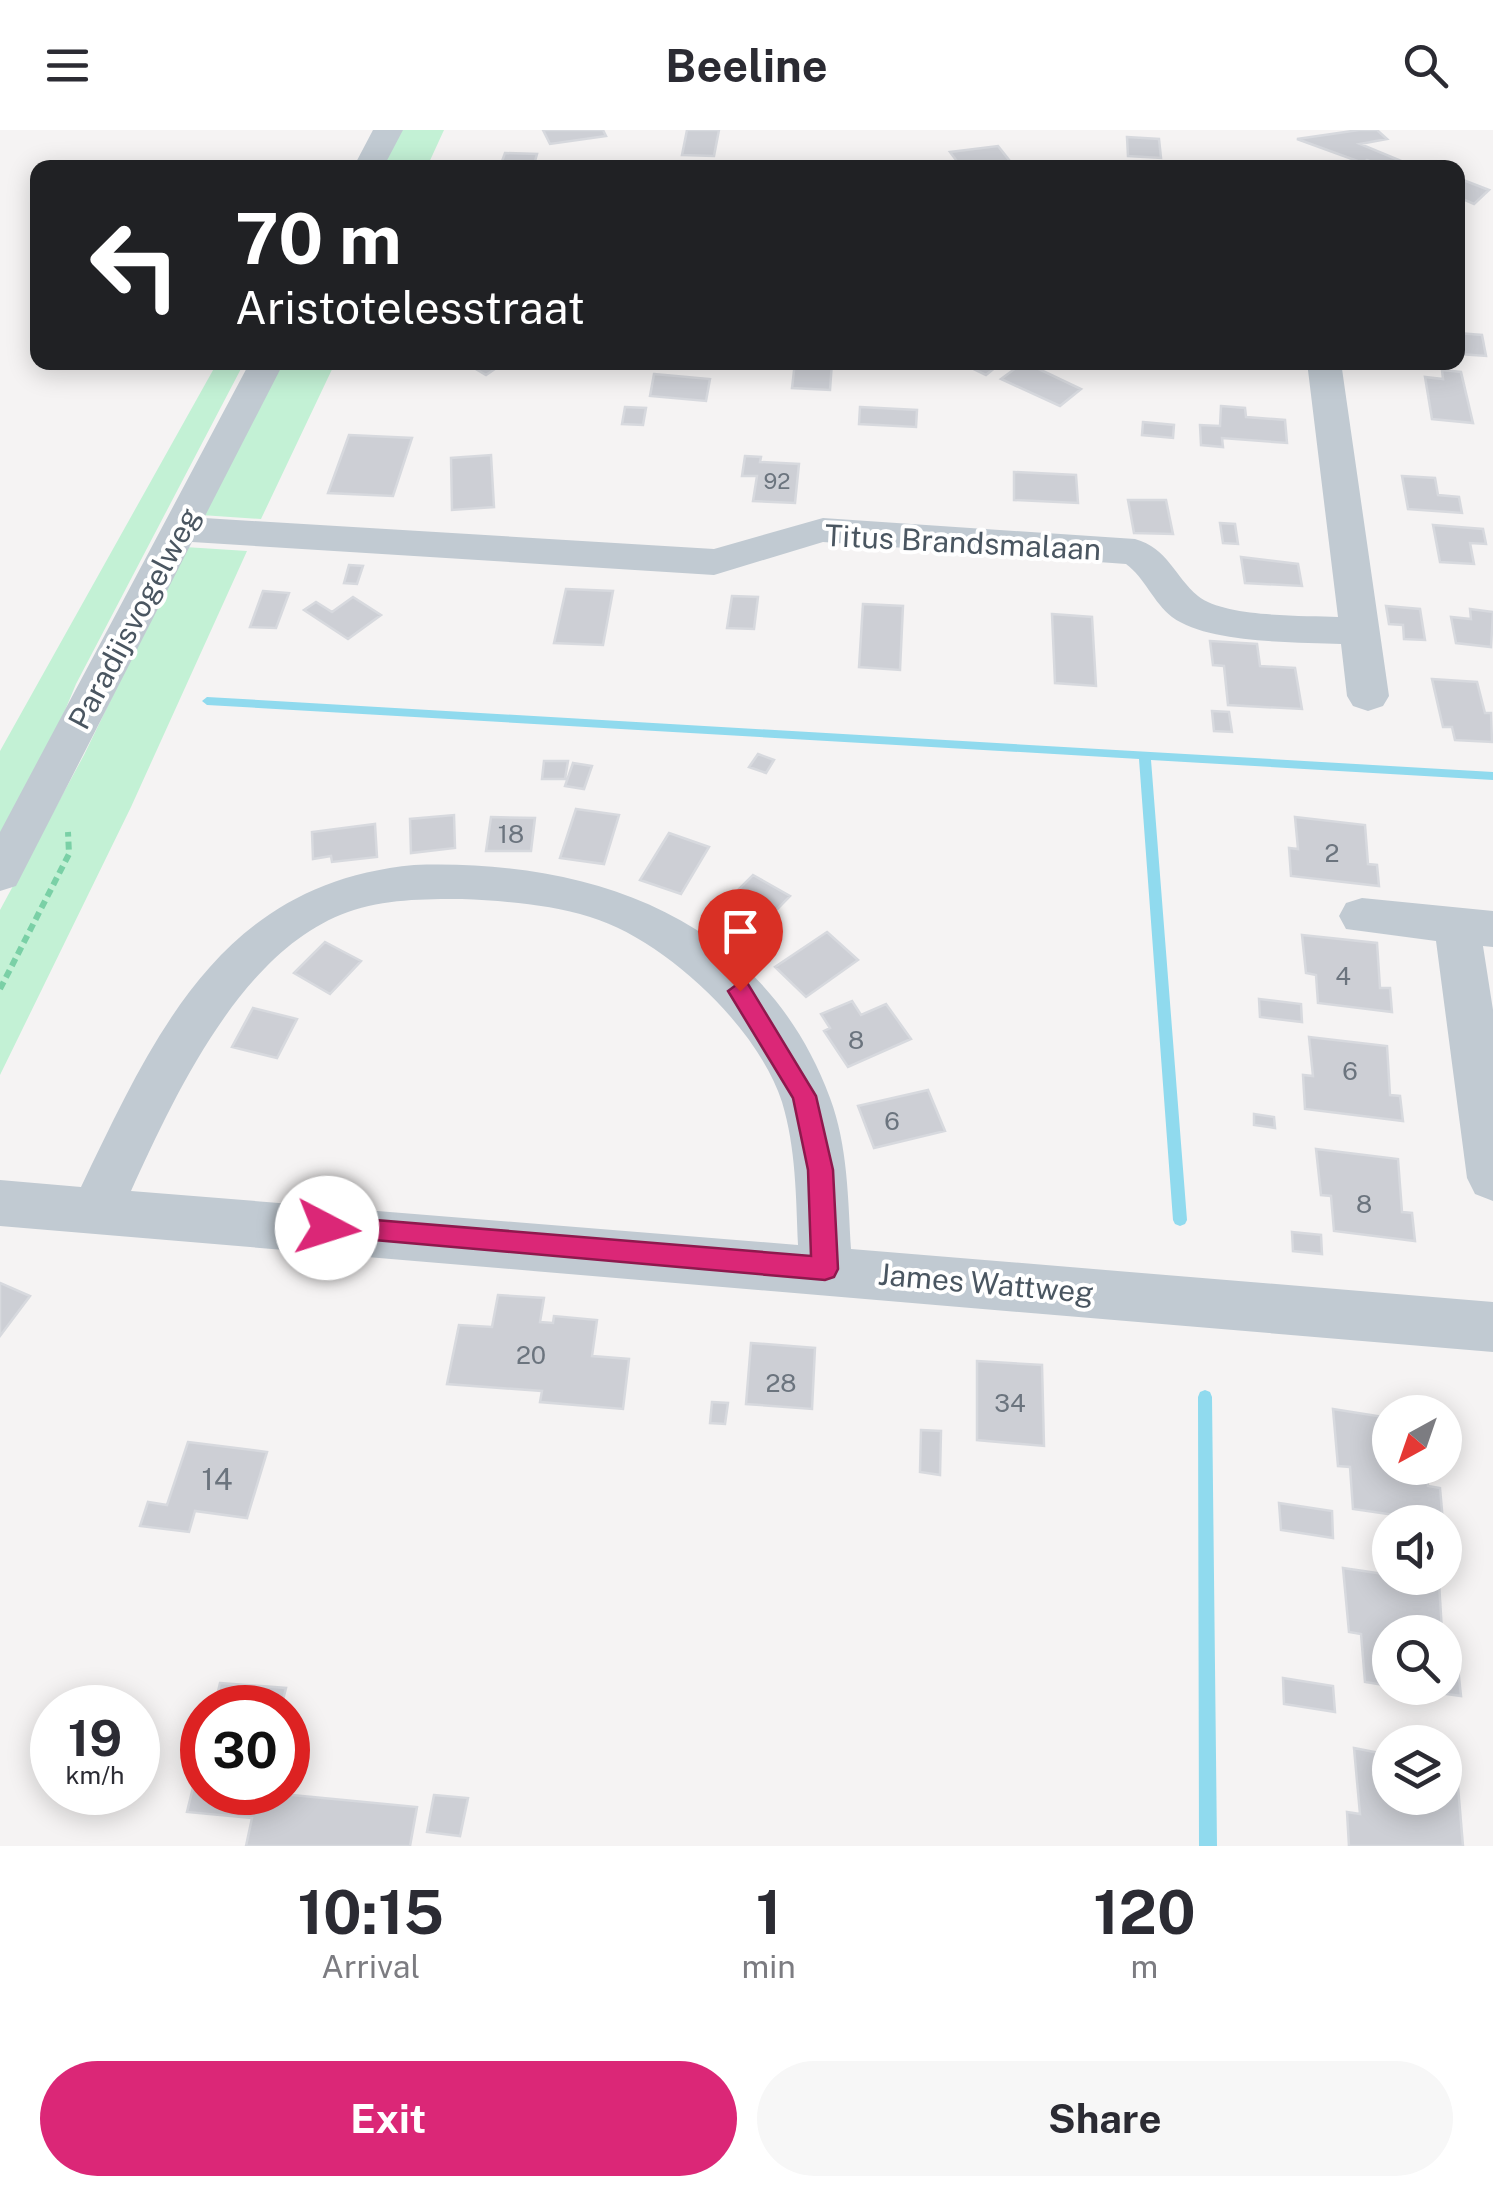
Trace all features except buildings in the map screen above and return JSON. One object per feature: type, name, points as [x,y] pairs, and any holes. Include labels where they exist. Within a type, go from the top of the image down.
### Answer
[{"type":"street","points":[[372,160],[388,130]]},
{"type":"street","name":"Paradijsvogelweg","points":[[0,874],[264,370]]},
{"type":"street","points":[[1325,370],[1368,696]]},
{"type":"street","name":"Titus Brandsmalaan","points":[[182,529],[714,562],[756,555],[797,536],[823,530],[1135,552],[1155,564],[1187,608],[1217,620],[1362,632]]},
{"type":"street","points":[[97,1208],[162,1077],[224,984],[272,935],[303,912],[349,894],[404,883],[545,888],[619,908],[675,940],[740,991],[804,1096],[820,1170],[825,1269]]},
{"type":"street","points":[[1362,916],[1475,927],[1493,1178]]},
{"type":"street","name":"James Wattweg","points":[[0,1203],[97,1208],[1493,1327]]},
{"type":"green space","points":[[397,130],[444,130],[430,160],[382,160]]},
{"type":"green space","points":[[213,370],[240,370],[76,684],[32,790],[0,850],[0,751]]},
{"type":"green space","points":[[275,370],[332,370],[261,519],[201,515]]},
{"type":"green space","points":[[185,547],[247,551],[131,807],[0,1075],[0,910],[84,755]]},
{"type":"waterway","points":[[207,701],[1493,776]]},
{"type":"waterway","points":[[1145,758],[1180,1220]]},
{"type":"waterway","points":[[1205,1397],[1208,1846]]},
{"type":"route","points":[[327,1228],[825,1269],[820,1170],[804,1096],[740,991]]}]
